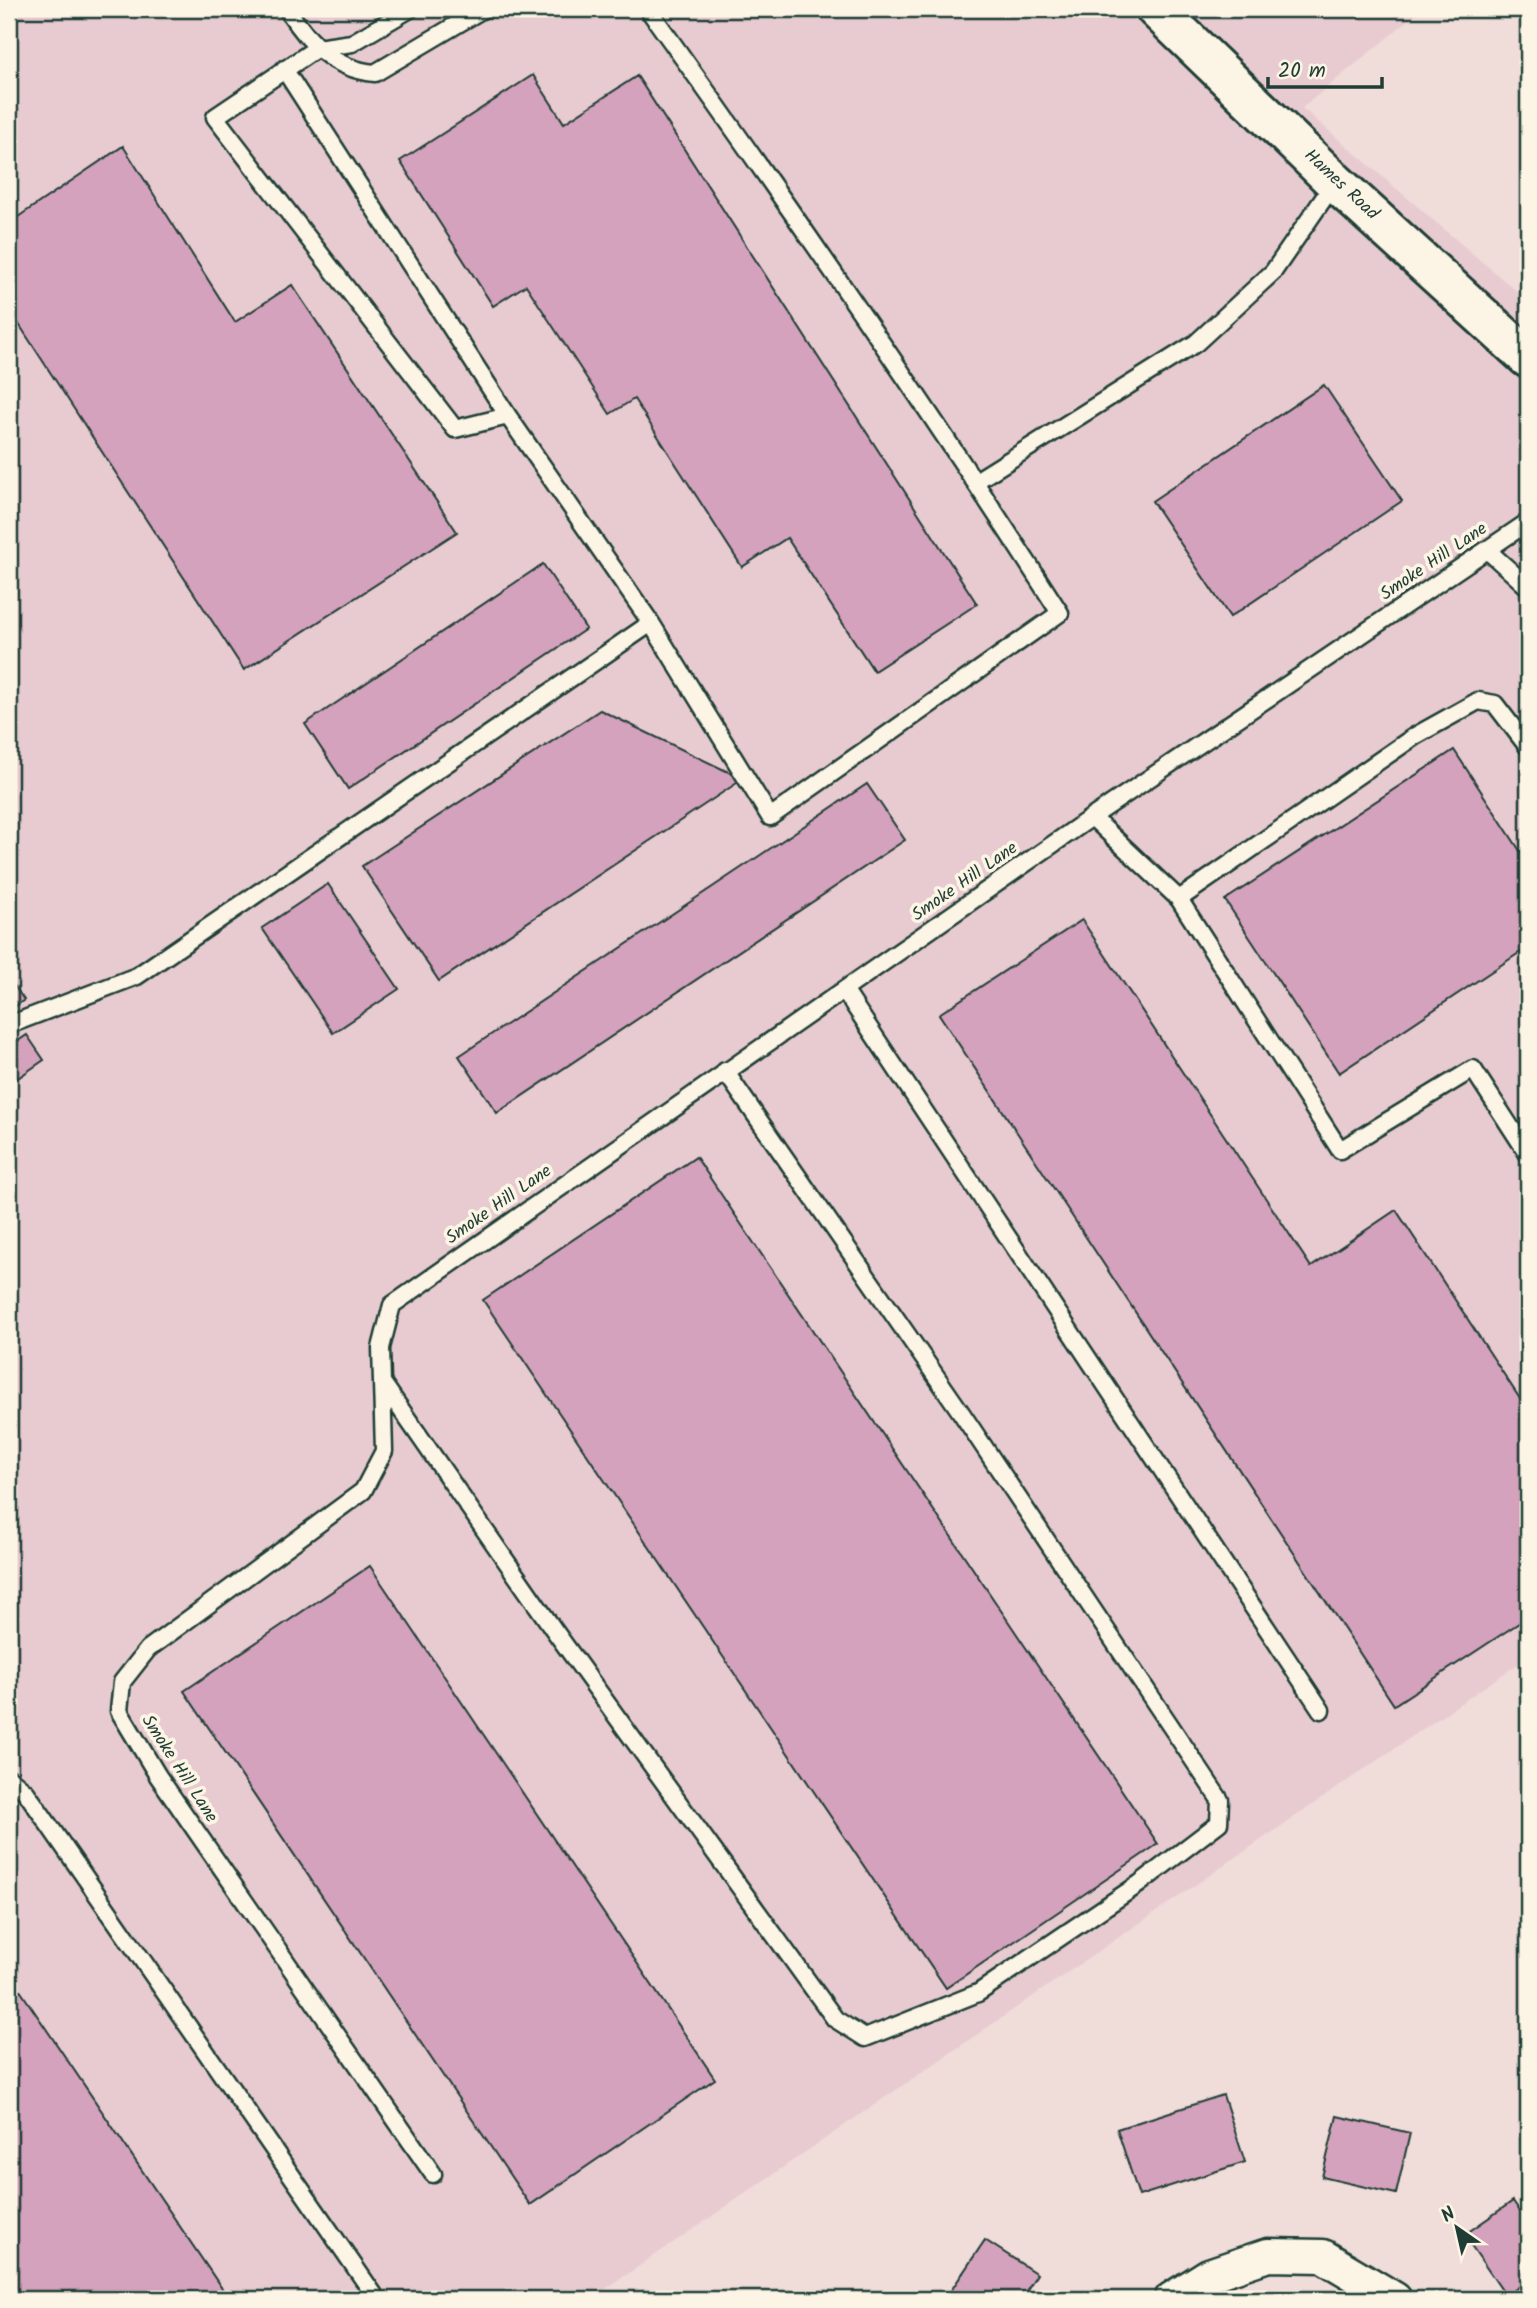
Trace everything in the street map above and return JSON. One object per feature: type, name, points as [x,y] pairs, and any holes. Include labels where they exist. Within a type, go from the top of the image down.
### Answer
[{"type":"street","name":"Hames Road","points":[[1156,9],[1335,182],[1528,358]]},
{"type":"street","points":[[1171,2299],[1209,2275],[1268,2255],[1323,2256],[1395,2299]]},
{"type":"lane","points":[[287,9],[301,32],[336,63],[357,71],[376,73],[483,9]]},
{"type":"lane","points":[[410,9],[352,43],[317,48],[215,117],[455,429],[508,416]]},
{"type":"lane","points":[[284,69],[508,416],[651,623],[770,817],[1060,613],[976,481],[760,165],[648,9]]},
{"type":"lane","points":[[976,481],[1196,343],[1273,272],[1335,182]]},
{"type":"lane","name":"Smoke Hill Lane","points":[[433,2174],[158,1776],[119,1711],[122,1682],[148,1650],[363,1491],[384,1451],[381,1348],[392,1305],[1092,817],[1528,522]]},
{"type":"lane","points":[[1487,550],[1528,587]]},
{"type":"lane","points":[[9,1025],[137,976],[651,623]]},
{"type":"lane","points":[[1179,899],[1415,736],[1478,701],[1495,705],[1528,747]]},
{"type":"lane","points":[[1092,817],[1179,899],[1340,1150],[1474,1069],[1528,1154]]},
{"type":"lane","points":[[844,990],[1321,1710]]},
{"type":"lane","points":[[384,1385],[554,1630],[835,2019],[865,2038],[978,1993],[1139,1884],[1219,1823],[1220,1800],[960,1410],[725,1071]]},
{"type":"lane","points":[[9,1778],[26,1792],[377,2299]]},
{"type":"shaded area","points":[[9,9],[1422,9],[1302,108],[1528,301],[1528,1657],[591,2299],[9,2299]]},
{"type":"building","points":[[533,75],[564,123],[637,76],[977,604],[874,671],[787,538],[742,567],[634,399],[610,414],[526,285],[493,306],[400,161]]},
{"type":"building","points":[[123,146],[235,322],[292,285],[457,532],[244,670],[9,309],[9,223]]},
{"type":"building","points":[[1324,385],[1402,501],[1230,617],[1152,501]]},
{"type":"building","points":[[543,564],[586,629],[348,789],[305,724]]},
{"type":"building","points":[[600,710],[743,779],[439,981],[362,866]]},
{"type":"building","points":[[1454,750],[1528,863],[1528,947],[1339,1073],[1225,900]]},
{"type":"building","points":[[867,784],[905,840],[497,1113],[459,1056]]},
{"type":"building","points":[[328,884],[399,989],[333,1033],[262,928]]},
{"type":"building","points":[[1082,920],[1311,1267],[1396,1210],[1528,1411],[1528,1617],[1394,1705],[939,1014]]},
{"type":"building","points":[[9,978],[24,1000],[9,1011]]},
{"type":"building","points":[[27,1035],[44,1060],[9,1084],[9,1047]]},
{"type":"building","points":[[696,1157],[1158,1844],[946,1988],[483,1300]]},
{"type":"building","points":[[370,1566],[715,2079],[530,2205],[184,1691]]},
{"type":"building","points":[[9,1974],[229,2299],[9,2299]]},
{"type":"building","points":[[1223,2095],[1245,2162],[1139,2196],[1117,2129]]},
{"type":"building","points":[[1337,2116],[1410,2133],[1396,2194],[1322,2177]]},
{"type":"building","points":[[1513,2201],[1528,2223],[1528,2280],[1506,2296],[1464,2235]]},
{"type":"building","points":[[985,2240],[1037,2274],[1021,2299],[946,2298]]}]
